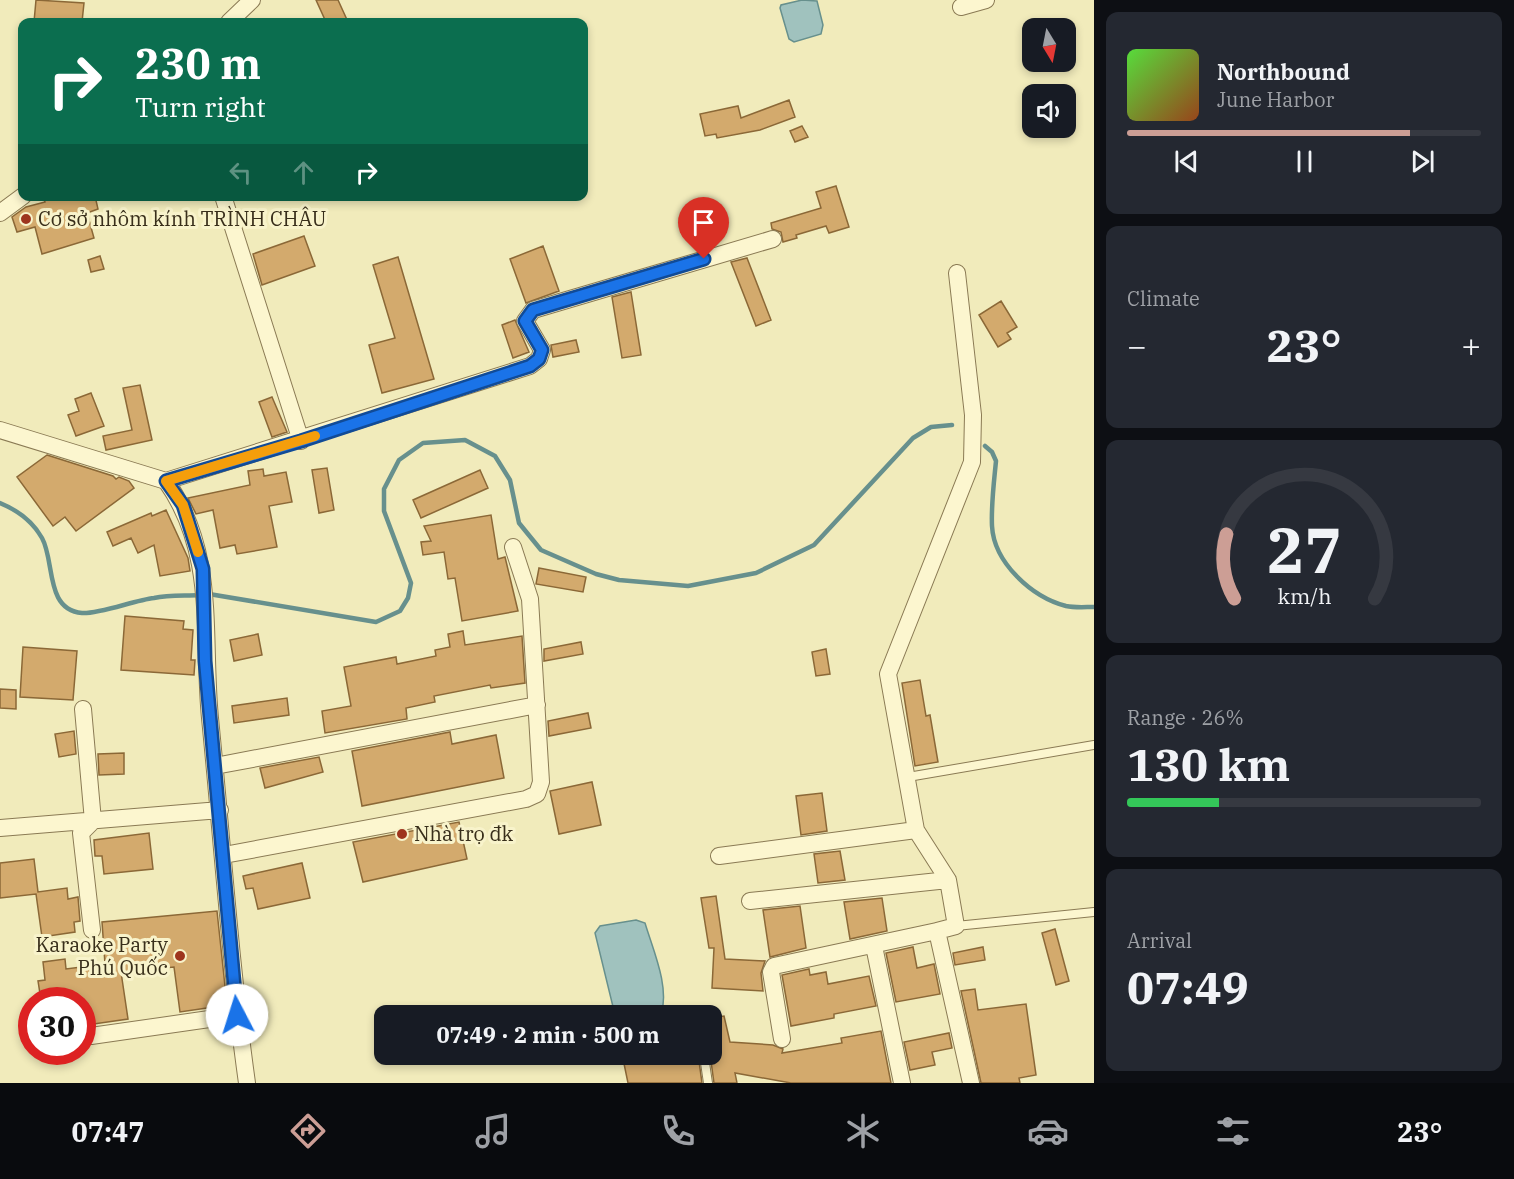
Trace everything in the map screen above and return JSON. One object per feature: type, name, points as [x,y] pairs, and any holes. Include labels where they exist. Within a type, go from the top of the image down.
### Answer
[{"type":"street","points":[[233,18],[252,0]]},
{"type":"street","points":[[961,7],[986,0]]},
{"type":"street","points":[[0,213],[18,200]]},
{"type":"street","points":[[225,201],[301,441]]},
{"type":"street","points":[[0,430],[166,481],[301,441],[530,366],[539,359],[542,350],[525,321],[528,315],[539,308],[772,239]]},
{"type":"street","points":[[782,1039],[771,972],[774,966],[874,946],[956,926],[948,880],[916,830],[888,674],[972,462],[973,415],[957,273]]},
{"type":"street","points":[[166,481],[183,505],[203,569],[205,661],[237,1015],[247,1083]]},
{"type":"street","points":[[224,855],[526,799],[537,794],[541,782],[530,599],[513,547]]},
{"type":"street","points":[[215,766],[537,705]]},
{"type":"street","points":[[83,709],[93,821]]},
{"type":"street","points":[[0,828],[220,810]]},
{"type":"street","points":[[92,930],[81,833],[93,821]]},
{"type":"street","points":[[719,856],[916,830]]},
{"type":"street","points":[[750,901],[948,880]]},
{"type":"street","points":[[937,931],[971,1083]]},
{"type":"street","points":[[874,946],[902,1083]]},
{"type":"street","points":[[96,1035],[237,1015]]},
{"type":"lane","points":[[908,777],[1094,746]]},
{"type":"lane","points":[[956,926],[1094,912]]},
{"type":"lane","points":[[705,1065],[708,1083]]},
{"type":"water","points":[[802,0],[817,1],[823,25],[821,34],[794,42],[789,39],[780,8],[781,5]]},
{"type":"water","points":[[636,920],[645,923],[662,981],[663,1005],[613,1005],[595,933],[600,926]]},
{"type":"building","points":[[36,0],[84,3],[82,18],[34,18]]},
{"type":"building","points":[[316,0],[338,0],[346,18],[324,18]]},
{"type":"building","points":[[789,100],[795,117],[760,130],[717,138],[716,134],[705,136],[700,114],[738,106],[741,118]]},
{"type":"building","points":[[802,126],[808,137],[795,142],[790,131]]},
{"type":"building","points":[[836,186],[849,227],[829,233],[826,226],[796,235],[797,238],[783,242],[781,232],[772,229],[771,223],[821,208],[816,192]]},
{"type":"building","points":[[96,201],[98,209],[87,213],[94,238],[42,254],[35,227],[17,232],[12,217],[26,207],[45,202]]},
{"type":"building","points":[[304,236],[315,266],[262,285],[253,254]]},
{"type":"building","points":[[543,246],[559,291],[526,303],[510,259]]},
{"type":"building","points":[[100,256],[104,269],[91,272],[88,260]]},
{"type":"building","points":[[398,257],[434,379],[382,393],[369,345],[395,338],[373,265]]},
{"type":"building","points":[[747,258],[771,320],[756,326],[731,262]]},
{"type":"building","points":[[631,292],[641,355],[622,358],[612,297]]},
{"type":"building","points":[[1001,301],[1017,327],[1007,333],[1011,339],[998,347],[979,315]]},
{"type":"building","points":[[515,320],[529,352],[513,358],[502,325]]},
{"type":"building","points":[[576,340],[579,352],[553,357],[551,345]]},
{"type":"building","points":[[140,385],[152,440],[106,450],[103,436],[132,430],[123,388]]},
{"type":"building","points":[[91,393],[104,426],[76,436],[68,415],[79,411],[75,399]]},
{"type":"building","points":[[272,397],[287,432],[272,437],[259,402]]},
{"type":"building","points":[[47,455],[113,476],[116,479],[119,477],[129,481],[134,488],[76,531],[65,517],[53,526],[17,477]]},
{"type":"building","points":[[327,468],[334,510],[319,513],[312,470]]},
{"type":"building","points":[[263,469],[264,476],[286,472],[292,502],[269,506],[277,547],[237,554],[235,545],[220,548],[213,510],[196,514],[188,498],[250,485],[248,471]]},
{"type":"building","points":[[480,470],[488,488],[421,518],[413,500]]},
{"type":"building","points":[[166,510],[188,558],[190,571],[160,576],[154,545],[138,553],[131,538],[113,546],[107,532],[151,513],[152,516]]},
{"type":"building","points":[[491,515],[498,559],[505,557],[518,611],[462,621],[455,578],[448,579],[444,552],[423,555],[421,542],[431,541],[424,526]]},
{"type":"building","points":[[539,568],[586,577],[583,592],[536,584]]},
{"type":"building","points":[[125,616],[184,621],[183,629],[193,630],[191,660],[195,660],[194,675],[121,670]]},
{"type":"building","points":[[463,631],[465,645],[522,636],[525,683],[491,688],[490,685],[434,696],[435,702],[406,708],[407,719],[325,733],[322,711],[351,706],[344,667],[396,657],[397,664],[436,656],[435,650],[450,647],[448,634]]},
{"type":"building","points":[[258,634],[262,655],[234,661],[230,640]]},
{"type":"building","points":[[581,642],[583,654],[544,661],[544,649]]},
{"type":"building","points":[[23,647],[77,651],[73,700],[20,697]]},
{"type":"building","points":[[826,649],[830,674],[816,676],[812,652]]},
{"type":"building","points":[[920,680],[926,716],[930,715],[938,762],[915,766],[902,683]]},
{"type":"building","points":[[0,689],[16,690],[16,709],[0,708]]},
{"type":"building","points":[[287,698],[289,715],[234,723],[232,706]]},
{"type":"building","points":[[588,713],[591,728],[549,736],[548,721]]},
{"type":"building","points":[[74,731],[76,754],[59,757],[55,734]]},
{"type":"building","points":[[450,732],[452,744],[496,735],[504,778],[362,806],[352,751]]},
{"type":"building","points":[[124,753],[124,774],[99,775],[98,754]]},
{"type":"building","points":[[319,757],[323,772],[265,788],[260,768]]},
{"type":"building","points":[[592,782],[601,825],[559,834],[550,791]]},
{"type":"building","points":[[822,793],[827,831],[801,835],[796,796]]},
{"type":"building","points":[[459,822],[467,859],[363,882],[353,842]]},
{"type":"building","points":[[149,833],[153,869],[104,874],[102,856],[95,856],[94,840]]},
{"type":"building","points":[[840,851],[845,880],[818,883],[814,854]]},
{"type":"building","points":[[34,859],[38,892],[67,888],[68,899],[78,897],[80,921],[74,922],[75,932],[42,937],[36,894],[0,898],[0,863]]},
{"type":"building","points":[[302,863],[310,898],[258,909],[253,888],[246,889],[243,876]]},
{"type":"building","points":[[716,896],[725,959],[765,961],[761,973],[763,991],[712,988],[714,948],[709,948],[701,898]]},
{"type":"building","points":[[882,898],[887,931],[850,939],[844,902]]},
{"type":"building","points":[[800,906],[806,948],[770,957],[763,910]]},
{"type":"building","points":[[217,911],[227,1005],[180,1012],[174,967],[121,972],[128,1019],[96,1024],[96,987],[39,987],[38,981],[45,980],[43,962],[65,959],[66,969],[105,964],[102,922]]},
{"type":"building","points":[[1055,929],[1069,981],[1056,985],[1042,933]]},
{"type":"building","points":[[913,947],[917,968],[934,964],[940,994],[896,1002],[886,953]]},
{"type":"building","points":[[983,947],[985,960],[955,965],[953,953]]},
{"type":"building","points":[[809,969],[810,975],[826,972],[828,984],[869,976],[876,1006],[834,1014],[834,1018],[791,1026],[782,975]]},
{"type":"building","points":[[975,989],[978,1010],[1026,1004],[1036,1075],[1019,1078],[1020,1083],[981,1083],[961,991]]},
{"type":"building","points":[[722,1016],[724,1016],[730,1042],[773,1045],[783,1049],[782,1053],[842,1043],[841,1038],[881,1031],[891,1083],[791,1083],[735,1073],[737,1083],[714,1083],[712,1065],[722,1065]]},
{"type":"building","points":[[949,1033],[952,1048],[932,1052],[935,1065],[910,1070],[904,1042]]},
{"type":"building","points":[[624,1065],[700,1065],[702,1083],[628,1083]]},
{"type":"waterway","points":[[209,594],[376,622],[400,611],[408,598],[411,583],[384,511],[384,489],[399,460],[423,443],[465,440],[495,456],[510,480],[519,523],[541,550],[596,574],[619,580],[688,586],[756,573],[814,545],[913,438],[931,427],[952,425]]},
{"type":"waterway","points":[[985,446],[992,452],[996,461],[992,510],[994,540],[1007,565],[1040,595],[1069,607],[1094,607]]},
{"type":"waterway","points":[[0,503],[24,517],[42,538],[57,594],[70,610],[89,613],[146,599],[200,595]]},
{"type":"slow traffic","points":[[198,552],[183,505],[166,481],[315,436]]},
{"type":"place","name":"Cơ sở nhôm kính TRÌNH CHÂU","points":[[26,219]]},
{"type":"place","name":"Nhà trọ đk","points":[[402,834]]},
{"type":"place","name":"Karaoke Party Phú Quốc","points":[[180,956]]},
{"type":"route","points":[[237,1015],[205,661],[203,569],[183,505],[166,481],[301,441],[530,366],[539,359],[542,350],[527,329],[525,321],[533,310],[704,259]]}]
